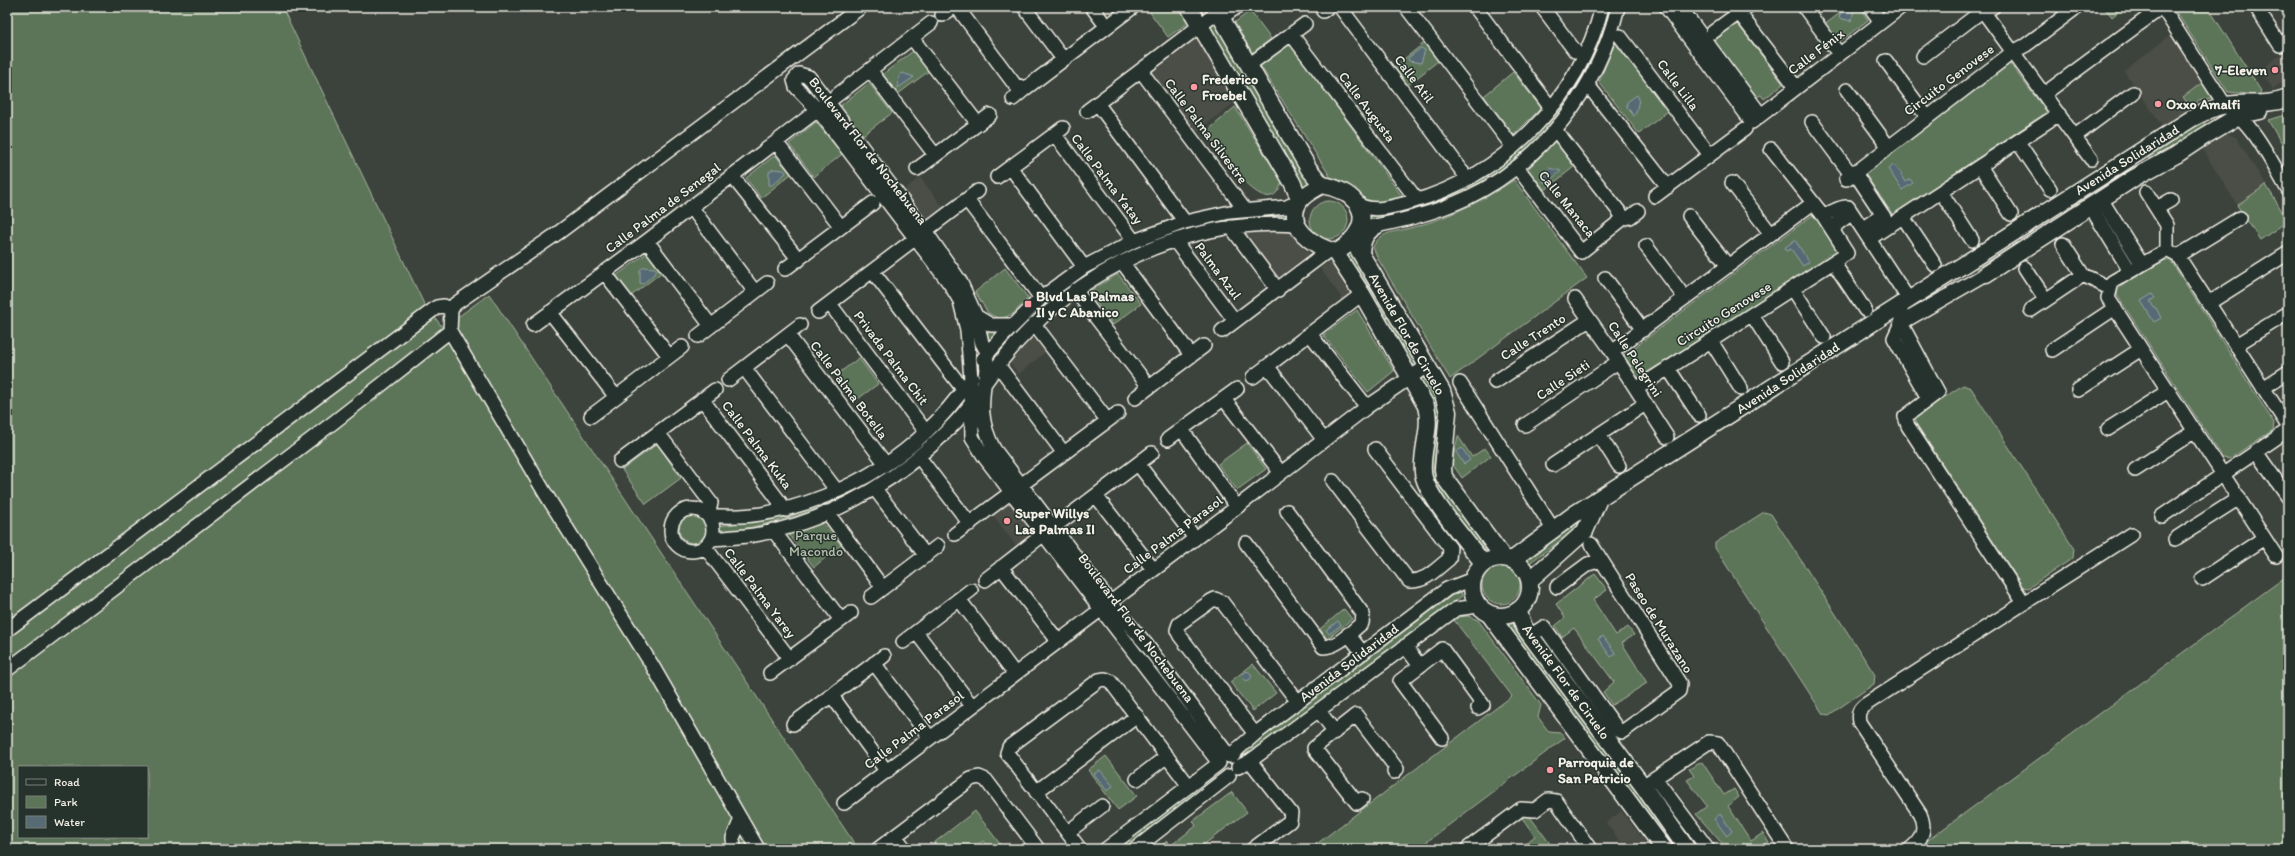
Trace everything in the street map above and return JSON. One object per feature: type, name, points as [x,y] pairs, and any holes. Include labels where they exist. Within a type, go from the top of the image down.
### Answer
[{"type":"main road","points":[[1189,7],[1292,182],[1300,200]]},
{"type":"main road","points":[[1218,12],[1309,169],[1322,185],[1335,187],[1343,191],[1358,205],[1361,212],[1356,234],[1342,250],[1332,251],[1307,239],[1298,226],[1295,213],[1300,200],[1322,185]]},
{"type":"main road","name":"Avenida Solidaridad","points":[[1508,559],[2191,119],[2209,110],[2225,105],[2262,104],[2288,98]]},
{"type":"main road","name":"Avenida Solidaridad","points":[[1986,274],[2096,203],[2240,115],[2272,109],[2288,104]]},
{"type":"main road","name":"Avenide Flor de Ciruelo","points":[[1356,234],[1362,257],[1442,391],[1446,404],[1448,424],[1443,469],[1444,477],[1508,559]]},
{"type":"main road","name":"Avenida Solidaridad","points":[[1978,255],[1987,253],[2008,240],[2019,237],[2039,239]]},
{"type":"main road","name":"Avenide Flor de Ciruelo","points":[[1332,251],[1362,294],[1422,397],[1428,415],[1422,464],[1425,484],[1483,563]]},
{"type":"main road","points":[[1530,580],[1585,531],[1598,500]]},
{"type":"main road","points":[[1496,558],[1508,559],[1524,568],[1530,580],[1528,598],[1518,610],[1504,616],[1484,610],[1472,587],[1473,579],[1483,563],[1496,558]]},
{"type":"main road","name":"Avenide Flor de Ciruelo","points":[[1484,610],[1664,849]]},
{"type":"main road","name":"Avenide Flor de Ciruelo","points":[[1518,610],[1524,628],[1534,633],[1650,782],[1687,849]]},
{"type":"street","points":[[758,849],[652,665],[545,493],[450,331],[451,310],[455,304],[558,233],[861,7]]},
{"type":"street","points":[[942,15],[955,7],[1015,85],[1026,88]]},
{"type":"street","points":[[1024,7],[1063,59]]},
{"type":"street","points":[[1092,7],[1106,26]]},
{"type":"street","points":[[1013,99],[1106,26],[1133,7]]},
{"type":"street","points":[[1087,111],[1218,12],[1237,7]]},
{"type":"street","name":"Calle Atil","points":[[1340,7],[1462,171]]},
{"type":"street","points":[[1406,7],[1510,144]]},
{"type":"street","points":[[1475,7],[1547,103]]},
{"type":"street","points":[[1542,7],[1576,50]]},
{"type":"street","points":[[1358,205],[1368,210],[1395,206],[1417,200],[1460,184],[1510,144],[1533,130],[1547,103],[1568,83],[1587,49],[1602,7]]},
{"type":"street","points":[[1356,234],[1379,226],[1426,214],[1450,205],[1520,171],[1588,84],[1607,43],[1618,7]]},
{"type":"street","points":[[1666,7],[1757,119]]},
{"type":"street","points":[[1680,7],[1757,119]]},
{"type":"street","points":[[1804,7],[1839,54]]},
{"type":"street","points":[[1870,7],[1881,22]]},
{"type":"street","name":"Calle Fénix","points":[[1757,119],[1796,87],[1901,7]]},
{"type":"street","points":[[1923,56],[1985,8],[2013,52],[2026,45],[2077,7]]},
{"type":"street","points":[[2256,7],[2280,45],[2288,40]]},
{"type":"street","points":[[1713,32],[1743,10],[1796,87]]},
{"type":"street","points":[[2044,94],[2158,10],[2225,105],[2240,115],[2253,131],[2288,190]]},
{"type":"street","name":"Calle Palma de Senegal","points":[[533,325],[647,241],[932,23]]},
{"type":"street","points":[[1249,65],[1305,24]]},
{"type":"street","name":"Calle Augusta","points":[[1291,34],[1417,200]]},
{"type":"street","name":"Calle Lilla","points":[[1620,36],[1710,154]]},
{"type":"street","points":[[912,38],[978,124]]},
{"type":"street","name":"Circuito Genovese","points":[[1850,176],[2013,52],[2060,114],[2091,159]]},
{"type":"street","points":[[1886,61],[1927,117]]},
{"type":"street","name":"Boulevard Flor de Nochebuena","points":[[780,67],[794,80],[799,74],[808,76],[822,106],[920,235],[960,282],[976,316],[982,343],[987,352],[986,381],[982,398],[982,418],[985,431],[1016,488]]},
{"type":"street","points":[[870,70],[935,155]]},
{"type":"street","name":"Calle Palma Silvestre","points":[[1141,71],[1245,210]]},
{"type":"street","points":[[1588,84],[1668,187]]},
{"type":"street","points":[[1847,90],[1888,146]]},
{"type":"street","points":[[2075,136],[2133,92]]},
{"type":"street","points":[[1098,103],[1185,222]]},
{"type":"street","points":[[1866,233],[1886,220],[1903,217],[2060,114]]},
{"type":"street","points":[[917,169],[990,115]]},
{"type":"street","points":[[1656,196],[1757,119]]},
{"type":"street","points":[[1812,122],[1848,169],[1850,176],[1886,220]]},
{"type":"street","name":"Calle Palma Yatay","points":[[997,177],[1059,132],[1134,241]]},
{"type":"street","points":[[1561,137],[1624,218]]},
{"type":"street","points":[[776,142],[841,227]]},
{"type":"street","points":[[2018,142],[2050,189]]},
{"type":"street","name":"Circuito Genovese","points":[[1636,388],[1847,254],[1832,218],[1813,203],[1771,149]]},
{"type":"street","points":[[1980,166],[2011,214]]},
{"type":"street","points":[[1011,168],[1084,267]]},
{"type":"street","name":"Calle Manaca","points":[[1520,171],[1581,252],[1624,218],[1630,217],[1638,211]]},
{"type":"street","points":[[732,176],[799,260]]},
{"type":"street","points":[[1732,183],[1771,234]]},
{"type":"street","points":[[818,312],[873,272],[978,191]]},
{"type":"street","points":[[1941,192],[1972,240]]},
{"type":"street","points":[[2146,192],[2167,225],[2173,253],[2209,303],[2288,426]]},
{"type":"street","points":[[967,200],[1041,298]]},
{"type":"street","points":[[1298,226],[1253,224],[1231,227],[1175,241],[1122,262],[1075,290],[1034,324],[998,365],[970,405],[948,430],[919,457],[875,488],[827,512],[754,535],[708,543],[697,551],[688,551],[680,547],[674,541],[671,532],[672,523],[676,516],[683,510],[692,508],[701,510],[708,515],[728,518],[750,517],[786,510],[837,491],[885,464],[926,432],[971,379],[987,352],[1013,325],[1041,298],[1084,267],[1134,241],[1185,222],[1245,210],[1287,207],[1300,200]]},
{"type":"street","points":[[2157,208],[2171,200]]},
{"type":"street","points":[[785,269],[799,260],[873,203]]},
{"type":"street","points":[[1615,357],[1643,330],[1813,203]]},
{"type":"street","points":[[2096,203],[2141,263]]},
{"type":"street","points":[[2096,203],[2130,271]]},
{"type":"street","points":[[691,207],[755,292]]},
{"type":"street","points":[[1832,218],[1848,207],[1866,233],[1905,302],[1901,323],[1938,392],[1928,398],[1905,417],[1908,426],[2024,603]]},
{"type":"street","points":[[1832,218],[1852,213]]},
{"type":"street","points":[[1689,216],[1728,266]]},
{"type":"street","points":[[1903,217],[1934,265]]},
{"type":"street","points":[[2240,218],[2173,253],[2141,263],[2112,282],[2109,288],[2108,298],[2276,556]]},
{"type":"street","points":[[1362,257],[1363,244],[1370,230],[1379,226]]},
{"type":"street","points":[[1231,227],[1278,290]]},
{"type":"street","name":"Boulevard Flor de Nochebuena","points":[[920,235],[960,301],[967,330],[971,379],[970,405],[972,437],[1016,488],[1105,606],[1146,644],[1228,764]]},
{"type":"street","points":[[647,241],[710,326]]},
{"type":"street","name":"Palma Azul","points":[[1175,241],[1235,321]]},
{"type":"street","points":[[2064,244],[2083,275],[2109,288]]},
{"type":"street","points":[[1646,246],[1685,298]]},
{"type":"street","name":"Palma Azul","points":[[1222,331],[1332,251]]},
{"type":"street","points":[[2209,303],[2288,253]]},
{"type":"street","points":[[1122,262],[1191,355]]},
{"type":"street","points":[[1834,262],[1865,310]]},
{"type":"street","points":[[2025,268],[2046,300]]},
{"type":"street","points":[[604,272],[669,356]]},
{"type":"street","points":[[873,272],[952,368],[963,389]]},
{"type":"street","points":[[1901,323],[1986,274]]},
{"type":"street","points":[[2031,310],[2083,275]]},
{"type":"street","points":[[1604,278],[1643,330]]},
{"type":"street","points":[[698,336],[767,282]]},
{"type":"street","points":[[1794,289],[1824,337]]},
{"type":"street","points":[[1075,290],[1149,386]]},
{"type":"street","points":[[1253,377],[1362,294]]},
{"type":"street","name":"Calle Pelegrini","points":[[1575,300],[1636,388],[1667,437]]},
{"type":"street","name":"Privada Palma Chit","points":[[830,304],[926,432]]},
{"type":"street","points":[[7,630],[437,307],[444,306],[451,310]]},
{"type":"street","points":[[2052,350],[2115,308]]},
{"type":"street","points":[[550,312],[616,397]]},
{"type":"street","points":[[2236,345],[2288,313]]},
{"type":"street","points":[[1752,314],[1782,362]]},
{"type":"street","points":[[976,316],[991,325],[1013,325]]},
{"type":"street","name":"Calle Trento","points":[[1495,382],[1589,320]]},
{"type":"street","points":[[1034,324],[1107,420]]},
{"type":"street","points":[[728,380],[800,325]]},
{"type":"street","points":[[7,670],[321,432],[450,331]]},
{"type":"street","points":[[1310,334],[1367,407]]},
{"type":"street","name":"Calle Palma Botella","points":[[788,335],[885,464]]},
{"type":"street","points":[[1710,341],[1741,389]]},
{"type":"street","points":[[591,416],[682,346]]},
{"type":"street","points":[[1135,398],[1204,346]]},
{"type":"street","points":[[2078,390],[2141,349]]},
{"type":"street","name":"Calle Sieti","points":[[1525,425],[1615,357]]},
{"type":"street","points":[[998,365],[1064,452]]},
{"type":"street","name":"Calle Palma Parasol","points":[[844,804],[1367,407],[1427,366]]},
{"type":"street","points":[[1268,367],[1324,440]]},
{"type":"street","points":[[745,368],[837,491]]},
{"type":"street","points":[[1668,368],[1699,416]]},
{"type":"street","points":[[2263,388],[2288,373]]},
{"type":"street","points":[[1460,383],[1553,529]]},
{"type":"street","points":[[1168,439],[1237,389]]},
{"type":"street","name":"Calle Palma Kuka","points":[[620,461],[714,390]]},
{"type":"street","points":[[2108,430],[2168,391]]},
{"type":"street","name":"Calle Palma Kuka","points":[[702,399],[786,510]]},
{"type":"street","points":[[1224,399],[1281,473]]},
{"type":"street","points":[[1553,466],[1645,404]]},
{"type":"street","points":[[955,534],[1118,412]]},
{"type":"street","points":[[948,430],[962,431],[972,437]]},
{"type":"street","points":[[1182,430],[1237,507]]},
{"type":"street","points":[[2162,516],[2288,430]]},
{"type":"street","points":[[2135,470],[2195,431]]},
{"type":"street","points":[[658,433],[711,503],[708,515],[714,528],[708,543]]},
{"type":"street","points":[[1599,435],[1619,466]]},
{"type":"street","points":[[1334,481],[1409,581],[1440,580],[1449,559],[1450,548],[1375,449]]},
{"type":"street","points":[[2256,452],[2288,497]]},
{"type":"street","points":[[985,580],[1001,566],[1152,453]]},
{"type":"street","points":[[919,457],[970,524]]},
{"type":"street","points":[[1138,464],[1195,538]]},
{"type":"street","points":[[875,488],[926,556]]},
{"type":"street","points":[[1096,496],[1153,569]]},
{"type":"street","points":[[2175,539],[2239,498]]},
{"type":"street","points":[[1246,543],[1323,647],[1355,644],[1362,623],[1363,614],[1287,511]]},
{"type":"street","points":[[827,512],[883,588]]},
{"type":"street","name":"Calle Palma Yarey","points":[[770,673],[846,616],[773,530]]},
{"type":"street","points":[[1910,849],[1922,836],[1924,824],[1920,814],[1859,722],[1858,715],[1861,708],[2132,534]]},
{"type":"street","points":[[2202,579],[2264,538]]},
{"type":"street","name":"Calle Palma Yarey","points":[[708,543],[790,659]]},
{"type":"street","name":"Paseo de Murazano","points":[[1534,633],[1544,627],[1618,730],[1622,732],[1627,730],[1679,691],[1680,684],[1590,544]]},
{"type":"street","points":[[871,597],[938,546]]},
{"type":"street","points":[[1557,587],[1588,564],[1600,560]]},
{"type":"street","points":[[1001,566],[1058,641]]},
{"type":"street","name":"Avenida Solidaridad","points":[[1135,849],[1228,764],[1252,730],[1295,698],[1355,644],[1440,580],[1473,579]]},
{"type":"street","points":[[903,642],[971,590]]},
{"type":"street","points":[[959,599],[1015,674]]},
{"type":"street","points":[[1252,730],[1180,636],[1178,630],[1179,624],[1210,600],[1215,599],[1222,602],[1295,698]]},
{"type":"street","name":"Avenida Solidaridad","points":[[1106,849],[1186,782],[1228,764],[1250,761],[1322,716],[1409,650],[1456,609],[1484,610]]},
{"type":"street","points":[[916,632],[972,706]]},
{"type":"street","points":[[1442,738],[1399,679],[1420,666],[1440,646],[1483,705],[1478,708]]},
{"type":"street","points":[[1409,650],[1420,666]]},
{"type":"street","points":[[793,724],[879,659],[930,738]]},
{"type":"street","points":[[1080,849],[1007,753],[1009,747],[1099,680],[1110,681],[1186,782]]},
{"type":"street","points":[[832,696],[887,772]]},
{"type":"street","points":[[1362,799],[1357,803],[1312,745],[1334,732],[1353,712],[1397,769],[1394,772]]},
{"type":"street","points":[[1036,792],[1137,716]]},
{"type":"street","points":[[1322,716],[1334,732]]},
{"type":"street","points":[[1708,849],[1650,782],[1709,742],[1718,743],[1787,849]]},
{"type":"street","points":[[1137,779],[1167,756]]},
{"type":"street","points":[[1250,761],[1291,813],[1290,821],[1253,849]]},
{"type":"street","points":[[878,849],[896,837],[971,779],[979,777],[986,780],[1038,849]]},
{"type":"street","points":[[1467,849],[1520,809],[1535,810],[1548,800],[1556,801],[1590,849]]},
{"type":"street","points":[[1068,832],[1102,806]]},
{"type":"street","points":[[734,849],[733,838],[741,819]]},
{"type":"street","points":[[896,837],[905,849]]},
{"type":"shaded area","points":[[1102,7],[1119,7],[1108,15]]},
{"type":"shaded area","points":[[2173,33],[2185,51],[2182,53],[2203,82],[2183,97],[2192,110],[2163,127],[2124,71]]},
{"type":"shaded area","name":"Frederico Froebel","points":[[1197,36],[1235,102],[1195,133],[1150,73]]},
{"type":"shaded area","points":[[2282,54],[2288,62],[2288,78],[2273,89],[2260,70]]},
{"type":"shaded area","points":[[2222,132],[2236,137],[2266,185],[2237,205],[2201,147]]},
{"type":"shaded area","points":[[920,177],[943,207],[925,220],[903,191]]},
{"type":"shaded area","points":[[1291,231],[1302,247],[1312,255],[1278,280],[1246,235],[1248,233]]},
{"type":"shaded area","points":[[1330,261],[1350,295],[1343,300],[1320,268]]},
{"type":"shaded area","points":[[1033,337],[1045,352],[1019,374],[1010,363]]},
{"type":"shaded area","points":[[1010,502],[1034,533],[1016,546],[993,515]]},
{"type":"shaded area","points":[[1621,811],[1651,849],[1626,849],[1606,823]]},
{"type":"green space","points":[[7,7],[282,7],[423,302],[443,328],[489,294],[858,849],[7,849]]},
{"type":"green space","points":[[1146,7],[1179,7],[1188,23],[1168,37]]},
{"type":"green space","points":[[1607,7],[1613,7],[1601,40],[1586,72],[1568,102],[1546,130],[1521,155],[1494,176],[1463,194],[1430,207],[1365,223],[1366,215],[1429,201],[1543,126]]},
{"type":"green space","points":[[1848,7],[1859,7],[1868,20],[1838,43],[1824,25]]},
{"type":"green space","points":[[2104,7],[2124,7],[2112,17]]},
{"type":"green space","points":[[2173,7],[2208,7],[2261,91],[2259,95],[2228,92]]},
{"type":"green space","points":[[1250,11],[1271,39],[1252,53],[1234,23]]},
{"type":"green space","points":[[1213,22],[1216,23],[1310,184],[1305,189],[1209,27],[1209,24]]},
{"type":"green space","points":[[1737,23],[1783,84],[1764,99],[1761,95],[1757,97],[1714,41]]},
{"type":"green space","points":[[1290,43],[1404,199],[1369,205],[1333,181],[1260,65]]},
{"type":"green space","points":[[1424,43],[1438,61],[1408,85],[1394,67]]},
{"type":"green space","points":[[1615,43],[1668,111],[1639,134],[1599,82]]},
{"type":"green space","points":[[913,51],[929,71],[898,94],[883,74]]},
{"type":"green space","points":[[2010,64],[2047,112],[1893,215],[1865,174]]},
{"type":"green space","points":[[1513,72],[1541,108],[1514,135],[1484,96]]},
{"type":"green space","points":[[2203,82],[2214,97],[2199,101],[2193,106],[2189,105],[2183,97]]},
{"type":"green space","points":[[869,83],[892,113],[863,135],[840,106]]},
{"type":"green space","points":[[1235,107],[1282,182],[1275,194],[1266,196],[1255,191],[1232,167],[1206,132]]},
{"type":"green space","points":[[2288,114],[2288,155],[2268,120]]},
{"type":"green space","points":[[816,122],[842,154],[814,177],[789,144]]},
{"type":"green space","points":[[2206,122],[2204,127],[2151,162],[2148,158],[2201,123]]},
{"type":"green space","points":[[1555,141],[1575,166],[1545,190],[1528,169]]},
{"type":"green space","points":[[775,155],[791,174],[761,198],[746,178]]},
{"type":"green space","points":[[2133,165],[2134,167],[2126,172],[2122,178],[2045,229],[2044,226],[2063,214],[2067,209]]},
{"type":"green space","points":[[1514,180],[1587,278],[1450,379],[1378,259],[1373,247],[1379,238],[1386,234],[1435,221],[1475,203]]},
{"type":"green space","points":[[2266,185],[2288,221],[2260,240],[2237,205]]},
{"type":"green space","points":[[1329,201],[1342,207],[1348,220],[1342,233],[1329,239],[1316,233],[1310,220],[1316,207]]},
{"type":"green space","points":[[1288,213],[1288,221],[1139,248],[1082,278],[1045,307],[998,355],[991,358],[1042,302],[1104,261],[1171,231],[1227,218]]},
{"type":"green space","points":[[1814,214],[1838,252],[1638,378],[1624,355]]},
{"type":"green space","points":[[2017,243],[2018,247],[1978,272],[1976,269]]},
{"type":"green space","points":[[1351,250],[1416,363],[1411,366],[1346,256],[1346,251]]},
{"type":"green space","points":[[647,253],[662,272],[631,296],[616,276]]},
{"type":"green space","points":[[2163,259],[2171,261],[2274,423],[2273,430],[2229,459],[2223,458],[2117,295],[2117,289]]},
{"type":"green space","points":[[1005,268],[1028,298],[1013,314],[1000,319],[988,313],[975,292]]},
{"type":"green space","points":[[1118,274],[1141,304],[1113,325],[1088,292]]},
{"type":"green space","points":[[1357,310],[1394,371],[1368,392],[1323,335]]},
{"type":"green space","points":[[1001,329],[988,342],[986,331]]},
{"type":"green space","points":[[859,358],[878,384],[855,401],[836,375]]},
{"type":"green space","points":[[1422,378],[1426,378],[1441,408],[1433,472],[1489,546],[1487,550],[1484,550],[1430,481],[1426,472],[1436,411],[1420,381]]},
{"type":"green space","points":[[1963,385],[1971,388],[2074,549],[2073,558],[2028,588],[2023,587],[1915,422],[1915,417]]},
{"type":"green space","points":[[964,401],[959,413],[944,428],[888,474],[868,486],[828,505],[786,519],[720,533],[716,529],[720,526],[788,515],[840,494],[960,402]]},
{"type":"green space","points":[[1458,436],[1472,457],[1485,448],[1491,456],[1462,478],[1452,461]]},
{"type":"green space","points":[[1247,443],[1266,469],[1237,490],[1218,464]]},
{"type":"green space","points":[[657,444],[681,478],[646,504],[622,470]]},
{"type":"green space","points":[[1764,512],[1771,514],[1875,675],[1874,684],[1829,715],[1823,714],[1715,548],[1715,543]]},
{"type":"green space","points":[[693,515],[703,519],[707,529],[703,539],[693,543],[683,539],[679,529],[683,519]]},
{"type":"green space","points":[[1582,518],[1579,527],[1528,564],[1526,561],[1527,558]]},
{"type":"green space","name":"Parque Macondo","points":[[823,523],[841,545],[814,567],[788,534]]},
{"type":"green space","points":[[1501,566],[1514,572],[1520,585],[1514,598],[1501,604],[1488,598],[1482,585],[1488,572]]},
{"type":"green space","points":[[1595,574],[1607,590],[1593,600],[1616,635],[1628,627],[1634,635],[1622,643],[1647,683],[1612,705],[1603,692],[1614,682],[1574,628],[1562,637],[1555,626],[1565,618],[1556,604]]},
{"type":"green space","points":[[2288,575],[2288,849],[1916,849]]},
{"type":"green space","points":[[1458,591],[1461,591],[1462,596],[1248,756],[1244,755],[1244,751]]},
{"type":"green space","points":[[1344,609],[1352,619],[1327,639],[1320,629]]},
{"type":"green space","points":[[1468,616],[1478,620],[1541,705],[1538,717],[1549,732],[1561,733],[1565,738],[1417,849],[1310,849],[1512,696],[1454,620],[1458,617]]},
{"type":"green space","points":[[1509,623],[1680,849],[1673,849],[1507,627]]},
{"type":"green space","points":[[1253,664],[1276,693],[1253,711],[1230,682]]},
{"type":"green space","points":[[1106,756],[1137,796],[1118,810],[1088,770]]},
{"type":"green space","points":[[1702,762],[1724,795],[1734,789],[1739,797],[1728,806],[1751,841],[1763,833],[1769,842],[1758,849],[1727,849],[1696,814],[1707,806],[1687,780],[1694,776],[1689,769]]},
{"type":"green space","points":[[1211,777],[1215,779],[1212,782],[1123,849],[1115,849]]},
{"type":"green space","points":[[1232,792],[1247,812],[1198,849],[1157,849],[1167,841],[1170,846],[1196,826],[1193,821]]},
{"type":"green space","points":[[975,811],[1000,844],[994,849],[989,849],[983,841],[972,849],[926,849]]},
{"type":"green space","points":[[1528,814],[1554,849],[1518,849],[1535,836],[1522,818]]},
{"type":"water","points":[[1850,7],[1855,7],[1851,21],[1839,18],[1840,14]]},
{"type":"water","points":[[1421,48],[1425,50],[1421,63],[1409,61],[1408,58]]},
{"type":"water","points":[[903,73],[914,77],[898,88],[899,76]]},
{"type":"water","points":[[1637,95],[1639,99],[1634,116],[1627,107],[1627,102]]},
{"type":"water","points":[[1894,165],[1902,174],[1901,175],[1905,182],[1910,179],[1913,183],[1902,190],[1888,169]]},
{"type":"water","points":[[1549,168],[1561,171],[1546,183],[1543,182],[1546,171]]},
{"type":"water","points":[[773,169],[784,170],[786,173],[772,185],[769,185],[769,172]]},
{"type":"water","points":[[1795,240],[1809,262],[1803,266],[1791,249],[1786,251],[1784,248]]},
{"type":"water","points":[[644,267],[655,268],[657,271],[643,284],[640,283],[640,270]]},
{"type":"water","points":[[2152,294],[2155,298],[2150,301],[2154,308],[2156,308],[2161,318],[2154,322],[2141,301]]},
{"type":"water","points":[[1462,448],[1470,460],[1464,464],[1456,452]]},
{"type":"water","points":[[1338,621],[1341,625],[1329,634],[1326,630]]},
{"type":"water","points":[[1603,636],[1616,654],[1611,657],[1598,639]]},
{"type":"water","points":[[1247,671],[1252,676],[1247,681],[1242,676]]},
{"type":"water","points":[[1100,770],[1113,786],[1107,791],[1094,774]]},
{"type":"water","points":[[1720,814],[1732,831],[1727,836],[1714,819]]},
{"type":"place","name":"7-Eleven","points":[[2275,70]]},
{"type":"place","name":"Frederico Froebel","points":[[1194,87]]},
{"type":"place","name":"Oxxo Amalfi","points":[[2158,104]]},
{"type":"place","name":"Blvd Las Palmas II y C Abanico","points":[[1028,304]]},
{"type":"place","name":"Super Willys Las Palmas II","points":[[1007,521]]},
{"type":"place","name":"Parroquia de San Patricio","points":[[1550,770]]}]
